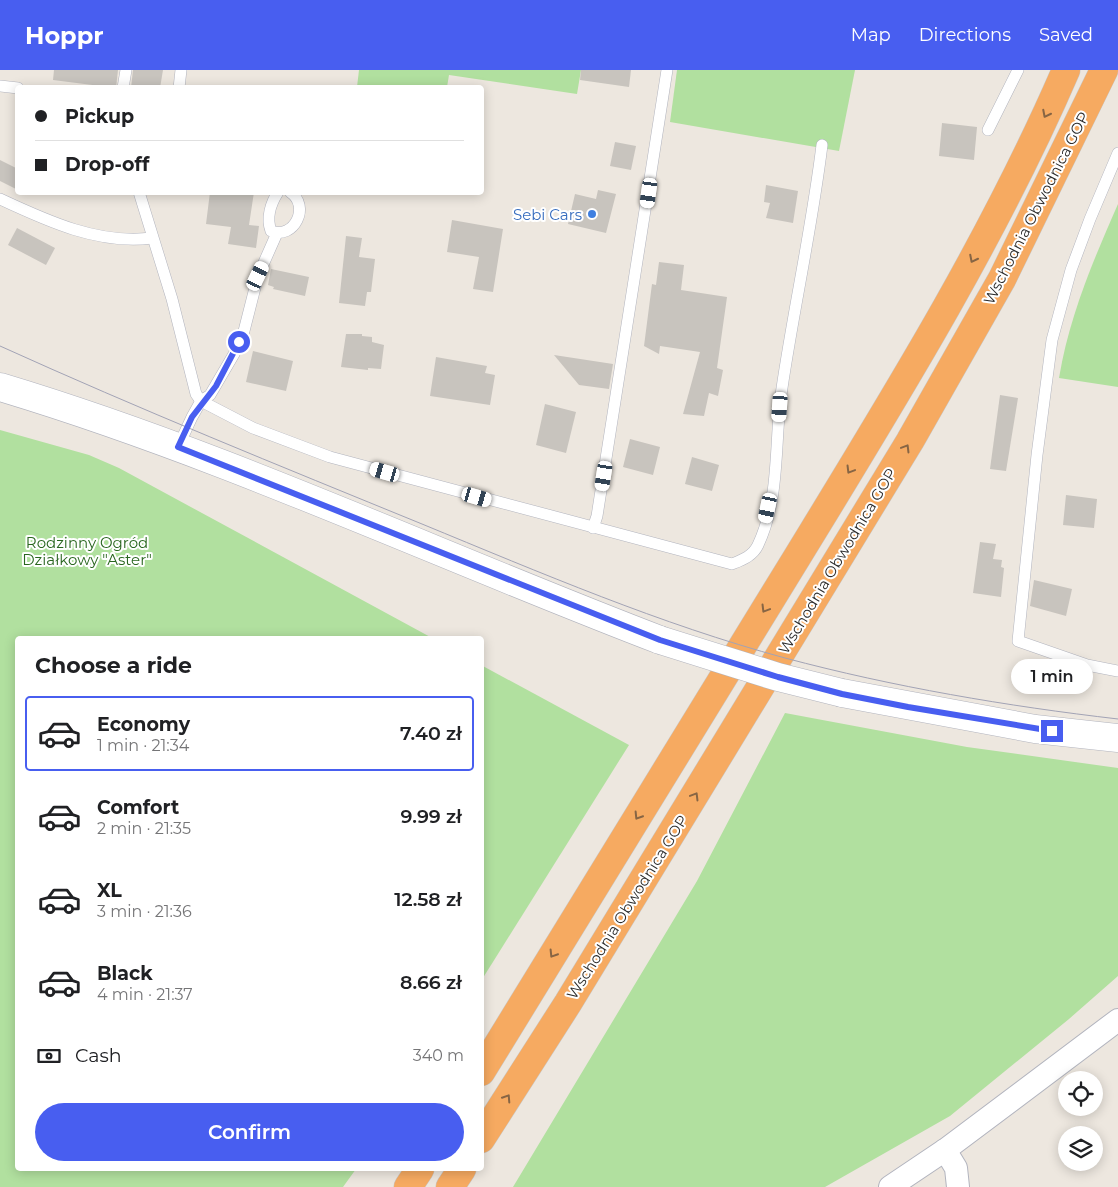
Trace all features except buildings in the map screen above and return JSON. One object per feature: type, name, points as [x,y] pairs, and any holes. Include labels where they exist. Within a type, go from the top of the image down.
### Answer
[{"type":"highway","points":[[484,1067],[903,384],[969,266],[1051,105],[1066,70]]},
{"type":"highway","name":"Wschodnia Obwodnica GOP","points":[[484,1134],[573,995],[910,441],[1002,279],[1104,70]]},
{"type":"highway","points":[[408,1187],[419,1171]]},
{"type":"highway","points":[[450,1187],[461,1171]]},
{"type":"street","points":[[0,387],[58,404],[178,447],[660,640],[778,677],[842,694],[1035,729],[1118,738]]},
{"type":"street","points":[[890,1187],[945,1150],[1118,1020]]},
{"type":"street","points":[[945,1150],[956,1168],[958,1187]]},
{"type":"lane","points":[[124,85],[126,70]]},
{"type":"lane","points":[[179,85],[181,70]]},
{"type":"lane","points":[[593,528],[597,516],[637,271],[667,70]]},
{"type":"lane","points":[[988,130],[1018,70]]},
{"type":"lane","points":[[0,86],[15,88]]},
{"type":"lane","points":[[140,195],[172,299],[196,394],[201,401],[253,428],[330,457],[732,564],[747,558],[757,546],[765,525],[775,475],[782,390],[810,237],[822,145]]},
{"type":"lane","points":[[1118,153],[1071,270],[1052,340],[1037,455],[1018,641],[1087,665],[1118,671]]},
{"type":"lane","points":[[276,195],[271,202],[269,224],[270,230],[277,233],[287,230],[294,225],[300,214],[299,202],[293,195]]},
{"type":"lane","points":[[0,199],[58,226],[130,241],[152,238]]},
{"type":"lane","points":[[178,447],[201,401],[210,395],[234,354],[244,331],[258,276],[277,233]]},
{"type":"green space","points":[[359,70],[581,70],[577,94],[449,75],[447,85],[357,85]]},
{"type":"green space","points":[[677,70],[855,70],[839,151],[670,122]]},
{"type":"green space","points":[[1118,204],[1118,387],[1059,378],[1075,311]]},
{"type":"green space","name":"Rodzinny Ogród Działkowy \"Aster\"","points":[[0,430],[89,455],[119,468],[428,636],[15,636],[15,1171],[355,1171],[343,1187],[0,1187]]},
{"type":"green space","points":[[484,667],[629,745],[484,976]]},
{"type":"green space","points":[[785,713],[967,747],[1118,768],[1118,976],[1069,1019],[950,1116],[825,1187],[513,1187],[697,881]]},
{"type":"tram line","points":[[0,346],[210,437],[511,561],[601,597],[692,630],[785,658],[909,687],[992,702],[1118,719]]},
{"type":"place","name":"Sebi Cars","points":[[592,214]]},
{"type":"route","points":[[239,342],[216,386],[210,395],[201,401],[178,447],[593,615],[714,658],[842,694],[1052,731]]}]
